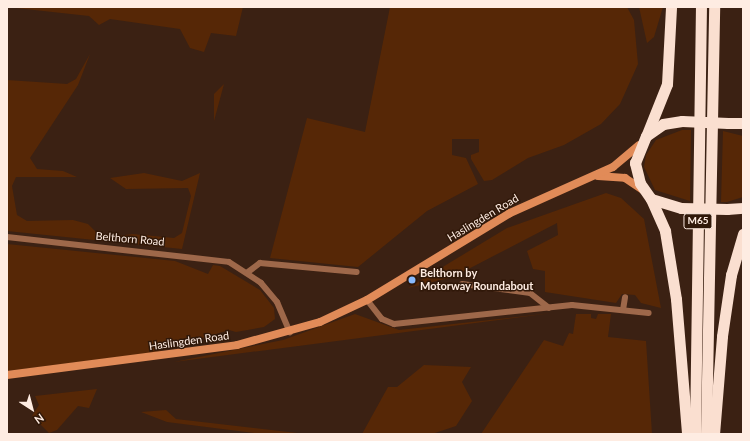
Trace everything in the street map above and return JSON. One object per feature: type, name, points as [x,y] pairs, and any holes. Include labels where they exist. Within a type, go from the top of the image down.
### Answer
[{"type":"highway","points":[[671,7],[667,84],[643,140],[635,168],[665,231],[676,299],[687,434]]},
{"type":"highway","name":"M65","points":[[695,434],[701,7]]},
{"type":"highway","name":"M65","points":[[706,434],[714,7]]},
{"type":"highway","points":[[643,140],[663,124],[682,121],[743,123]]},
{"type":"highway","points":[[648,195],[681,208],[743,208]]},
{"type":"highway","points":[[714,434],[723,329],[731,274],[743,234]]},
{"type":"main road","name":"Haslingden Road","points":[[7,375],[203,351],[290,332],[368,300],[510,213],[619,163],[643,140]]},
{"type":"main road","name":"Haslingden Road","points":[[593,176],[620,177],[648,195]]},
{"type":"street","name":"Belthorn Road","points":[[7,237],[215,258],[248,272],[277,302],[290,332]]},
{"type":"street","points":[[248,272],[260,263],[357,272]]},
{"type":"street","points":[[462,284],[530,293],[549,308]]},
{"type":"street","points":[[624,297],[624,310]]},
{"type":"street","points":[[368,300],[382,319],[394,324],[549,308],[594,306],[648,313]]},
{"type":"shaded area","points":[[7,7],[243,7],[236,36],[211,33],[204,52],[190,48],[180,29],[110,19],[99,25],[89,16]]},
{"type":"shaded area","points":[[390,7],[627,7],[634,20],[638,64],[620,104],[601,124],[564,145],[528,158],[492,180],[484,181],[471,159],[471,155],[479,152],[479,139],[452,139],[452,155],[466,158],[478,184],[427,211],[358,267],[270,258],[307,118],[365,132]]},
{"type":"shaded area","points":[[639,7],[663,7],[654,37],[647,43]]},
{"type":"shaded area","points":[[90,54],[78,85],[30,158],[37,169],[63,171],[77,177],[16,177],[12,186],[17,215],[27,221],[73,220],[88,224],[102,238],[133,234],[174,238],[182,233],[191,196],[188,188],[126,189],[110,178],[144,173],[182,181],[200,173],[182,249],[7,231],[7,80],[67,84],[76,79]]},
{"type":"shaded area","points":[[224,84],[214,121],[214,94]]},
{"type":"shaded area","points":[[682,130],[691,130],[690,201],[655,190],[644,167],[646,155],[656,140]]},
{"type":"shaded area","points":[[723,131],[743,136],[743,197],[727,202],[721,202]]},
{"type":"shaded area","points":[[606,193],[621,198],[644,219],[661,308],[641,303],[635,295],[622,294],[616,303],[545,292],[545,271],[533,269],[527,251],[558,235],[557,223],[453,277],[408,288],[507,228]]},
{"type":"shaded area","points":[[7,244],[175,261],[208,274],[213,265],[220,266],[260,290],[274,308],[275,319],[264,327],[236,332],[229,330],[156,352],[7,371]]},
{"type":"shaded area","points":[[552,313],[174,362],[283,340],[355,314],[399,330]]},
{"type":"shaded area","points":[[576,314],[591,314],[591,318],[596,319],[598,314],[611,314],[608,337],[646,341],[652,434],[481,434],[544,340],[563,346],[569,333],[573,334]]},
{"type":"shaded area","points":[[424,365],[471,367],[462,382],[472,401],[456,426],[432,434],[362,434],[388,387],[397,387]]},
{"type":"shaded area","points":[[97,389],[89,408],[78,406],[57,430],[49,433],[32,416],[39,405],[35,396]]},
{"type":"shaded area","points":[[166,410],[176,419],[306,434],[262,434],[167,422],[141,412]]},
{"type":"place","name":"Belthorn by Motorway Roundabout","points":[[412,280]]}]
